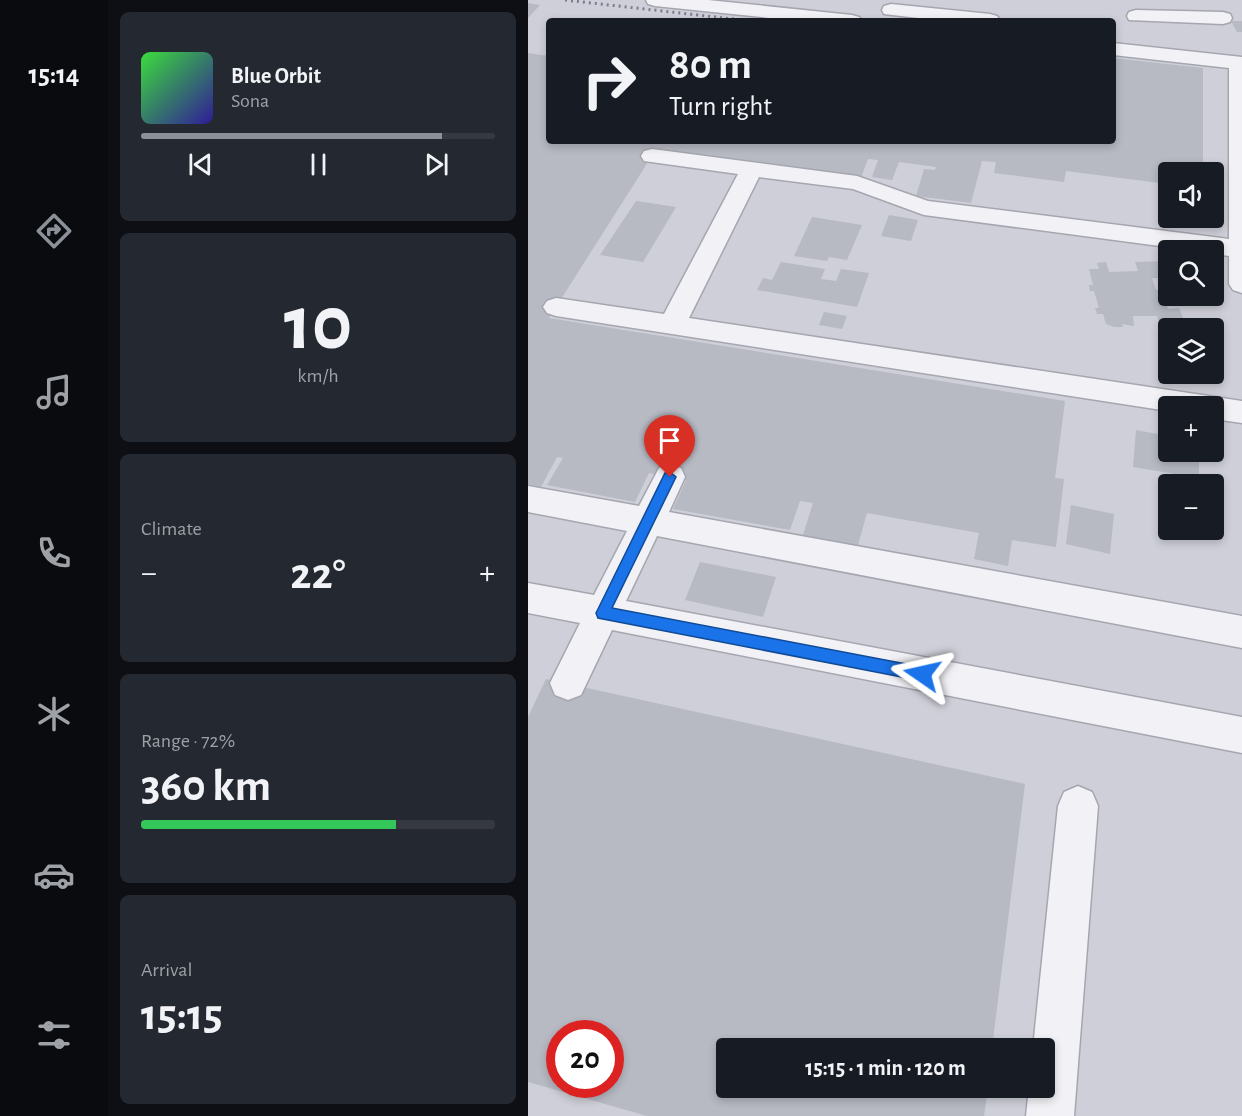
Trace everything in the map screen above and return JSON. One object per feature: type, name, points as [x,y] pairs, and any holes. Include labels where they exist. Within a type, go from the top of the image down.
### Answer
[{"type":"lane","points":[[655,0],[785,7],[838,18]]},
{"type":"lane","points":[[991,18],[996,0]]},
{"type":"lane","points":[[1133,51],[1136,8],[1223,18]]},
{"type":"lane","points":[[891,10],[970,18]]},
{"type":"lane","points":[[1116,49],[1240,63],[1242,284]]},
{"type":"lane","points":[[652,156],[857,183],[924,208],[1240,249]]},
{"type":"lane","points":[[672,325],[752,169]]},
{"type":"lane","points":[[556,307],[1158,399]]},
{"type":"lane","points":[[1224,409],[1242,412]]},
{"type":"lane","points":[[568,683],[670,477]]},
{"type":"lane","points":[[528,499],[1242,632]]},
{"type":"lane","points":[[528,598],[1242,735]]},
{"type":"lane","points":[[1050,1116],[1078,806]]},
{"type":"shaded area","points":[[528,0],[1242,0],[1242,1116],[528,1116]]},
{"type":"building","points":[[528,3],[540,5],[528,18]]},
{"type":"building","points":[[1231,21],[1242,21],[1242,32],[1237,32]]},
{"type":"building","points":[[528,53],[546,56],[546,144],[1116,144],[1116,58],[1203,68],[1203,162],[1158,162],[1158,183],[1066,171],[1064,182],[994,173],[996,162],[982,161],[971,203],[916,196],[924,169],[935,170],[936,167],[899,162],[892,180],[872,177],[878,160],[868,159],[861,178],[655,151],[549,318],[1065,401],[1055,478],[1064,479],[1056,547],[1012,540],[1008,566],[974,559],[979,533],[867,513],[858,545],[803,535],[813,503],[800,501],[790,530],[673,509],[686,480],[649,473],[635,502],[547,485],[563,458],[557,457],[541,487],[528,484]]},
{"type":"building","points":[[636,201],[676,207],[643,262],[600,255]]},
{"type":"building","points":[[889,215],[918,220],[911,241],[881,236]]},
{"type":"building","points":[[812,217],[862,225],[847,260],[829,257],[827,261],[794,256]]},
{"type":"building","points":[[1158,261],[1158,278],[1152,278],[1156,290],[1158,290],[1158,306],[1167,306],[1168,309],[1179,308],[1183,318],[1158,319],[1157,316],[1133,316],[1134,326],[1122,324],[1123,327],[1114,327],[1106,324],[1103,314],[1097,314],[1095,308],[1099,308],[1094,291],[1090,291],[1089,285],[1093,285],[1089,269],[1099,269],[1097,263],[1106,262],[1109,272],[1138,271],[1135,262]]},
{"type":"building","points":[[781,262],[825,269],[821,279],[836,281],[841,269],[869,273],[857,307],[757,290],[763,278],[772,280]]},
{"type":"building","points":[[824,312],[847,316],[842,329],[819,325]]},
{"type":"building","points":[[1136,430],[1158,434],[1158,462],[1199,462],[1199,474],[1175,474],[1133,467]]},
{"type":"building","points":[[1071,505],[1114,514],[1110,554],[1066,544]]},
{"type":"building","points":[[700,562],[776,577],[763,617],[685,600]]},
{"type":"building","points":[[546,679],[1025,784],[993,1038],[716,1038],[716,1098],[987,1098],[984,1116],[647,1116],[584,1098],[624,1098],[624,1020],[546,1020],[546,1087],[528,1082],[528,717]]},
{"type":"railway","points":[[565,0],[724,18]]},
{"type":"route","points":[[670,477],[603,613],[922,674]]}]
